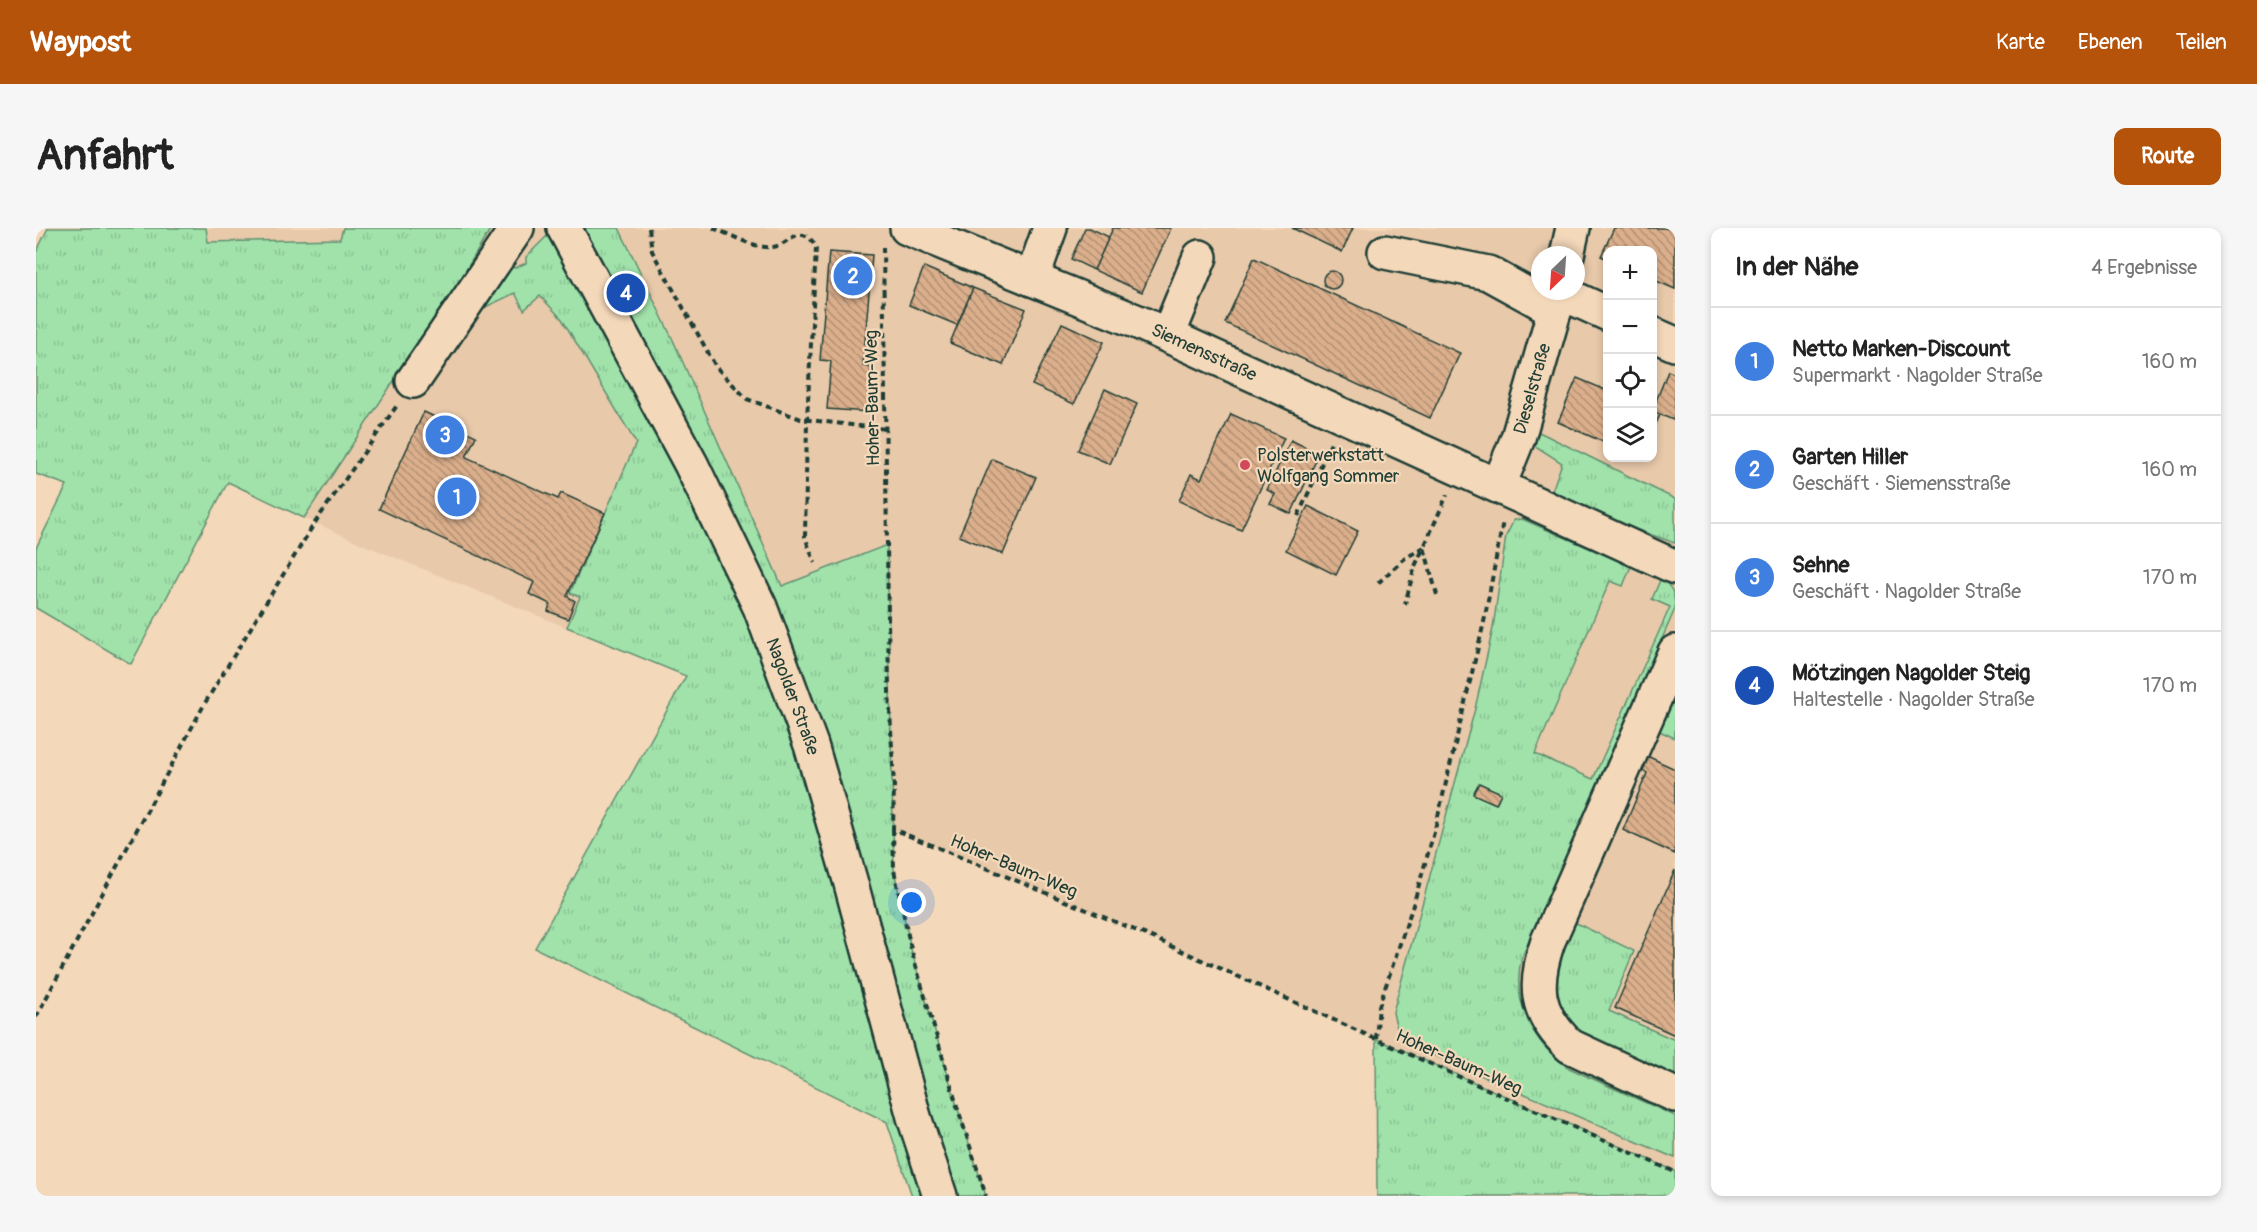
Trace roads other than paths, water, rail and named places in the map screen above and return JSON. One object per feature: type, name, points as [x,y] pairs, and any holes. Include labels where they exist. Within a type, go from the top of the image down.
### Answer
[{"type":"street","points":[[413,381],[518,228]]},
{"type":"street","name":"Nagolder Straße","points":[[564,228],[691,464],[760,607],[811,745],[854,892],[914,1117],[940,1196]]},
{"type":"street","points":[[1032,279],[1050,228]]},
{"type":"street","name":"Siemensstraße","points":[[895,234],[1032,279],[1168,335],[1675,567]]},
{"type":"street","points":[[1385,252],[1488,273],[1531,288]]},
{"type":"street","points":[[1168,335],[1200,257]]},
{"type":"street","name":"Dieselstraße","points":[[1499,485],[1518,438],[1557,300]]},
{"type":"street","points":[[1564,300],[1603,312]]},
{"type":"street","points":[[1657,336],[1675,344]]},
{"type":"street","points":[[1675,652],[1548,941],[1540,966],[1538,982],[1541,1005],[1548,1020],[1557,1034],[1570,1046],[1675,1095]]},
{"type":"place","name":"Garten Hiller","points":[[853,276]]},
{"type":"place","name":"Mötzingen Nagolder Steig","points":[[626,293]]},
{"type":"place","name":"Sehne","points":[[445,435]]},
{"type":"place","name":"Polsterwerkstatt Wolfgang Sommer","points":[[1245,465]]},
{"type":"place","name":"Netto Marken-Discount","points":[[457,497]]}]
